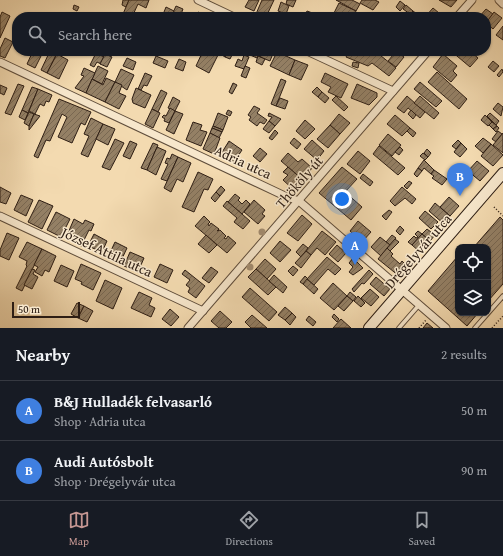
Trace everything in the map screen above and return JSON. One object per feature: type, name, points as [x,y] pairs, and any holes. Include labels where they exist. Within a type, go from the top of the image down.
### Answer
[{"type":"main road","name":"Drégelyvár utca","points":[[369,328],[503,173]]},
{"type":"street","points":[[198,0],[223,12]]},
{"type":"street","points":[[461,12],[472,0]]},
{"type":"street","points":[[499,0],[503,4]]},
{"type":"street","points":[[318,56],[393,91]]},
{"type":"street","name":"Thököly út","points":[[188,328],[424,56]]},
{"type":"street","name":"Adria utca","points":[[0,62],[287,197],[299,201],[446,328]]},
{"type":"street","name":"József Attila utca","points":[[0,216],[203,311]]},
{"type":"lane","points":[[475,328],[503,296]]},
{"type":"lane","points":[[399,328],[419,305]]},
{"type":"path","points":[[494,207],[503,216]]},
{"type":"path","points":[[492,328],[503,316]]},
{"type":"building","points":[[123,0],[129,0],[126,7],[122,5]]},
{"type":"building","points":[[129,0],[149,0],[146,8],[138,4],[134,12],[124,12]]},
{"type":"building","points":[[249,0],[259,0],[254,11],[245,7]]},
{"type":"building","points":[[262,0],[274,0],[268,12],[257,12]]},
{"type":"building","points":[[287,0],[296,0],[293,7],[286,4]]},
{"type":"building","points":[[336,0],[352,0],[360,4],[356,11]]},
{"type":"building","points":[[362,0],[375,0],[379,2],[373,10],[360,3]]},
{"type":"building","points":[[439,0],[457,0],[451,7]]},
{"type":"building","points":[[400,1],[405,5],[400,11],[396,7]]},
{"type":"building","points":[[281,2],[289,6],[287,12],[278,11]]},
{"type":"building","points":[[339,3],[356,11],[356,12],[334,12]]},
{"type":"building","points":[[74,5],[79,7],[77,11],[73,9]]},
{"type":"building","points":[[406,5],[413,11],[407,12],[403,9]]},
{"type":"building","points":[[176,6],[183,9],[182,12],[173,12]]},
{"type":"building","points":[[166,7],[174,11],[174,12],[164,12]]},
{"type":"building","points":[[433,8],[438,12],[429,12]]},
{"type":"building","points":[[486,9],[490,12],[483,12]]},
{"type":"building","points":[[2,12],[10,16],[0,38],[0,17]]},
{"type":"building","points":[[494,12],[502,18],[493,29],[491,27],[491,16]]},
{"type":"building","points":[[503,26],[503,40],[496,35]]},
{"type":"building","points":[[5,38],[12,42],[5,58],[0,56],[0,49]]},
{"type":"building","points":[[31,56],[41,56],[35,68],[27,64]]},
{"type":"building","points":[[48,56],[56,56],[47,73],[41,70]]},
{"type":"building","points":[[56,56],[61,56],[68,60],[59,79],[47,73]]},
{"type":"building","points":[[94,56],[104,57],[101,64],[97,62],[94,67],[90,65]]},
{"type":"building","points":[[104,56],[112,57],[107,67],[100,64]]},
{"type":"building","points":[[156,56],[168,61],[165,68],[153,63]]},
{"type":"building","points":[[201,56],[218,56],[209,73],[196,66]]},
{"type":"building","points":[[226,56],[232,56],[230,59]]},
{"type":"building","points":[[244,56],[249,57],[244,69],[235,66],[238,59],[242,61]]},
{"type":"building","points":[[258,56],[265,59],[262,65],[256,62]]},
{"type":"building","points":[[260,56],[272,56],[270,61]]},
{"type":"building","points":[[275,56],[286,56],[295,60],[289,75],[270,66]]},
{"type":"building","points":[[381,56],[396,68],[389,76],[372,63],[368,66],[346,57]]},
{"type":"building","points":[[392,56],[404,57],[396,67],[388,61]]},
{"type":"building","points":[[441,56],[445,56],[457,66],[453,71],[457,75],[451,82],[433,67]]},
{"type":"building","points":[[457,56],[476,56],[478,58],[470,67]]},
{"type":"building","points":[[127,58],[136,62],[133,70],[123,66]]},
{"type":"building","points":[[179,59],[186,62],[183,71],[175,68]]},
{"type":"building","points":[[295,60],[308,65],[301,80],[289,75]]},
{"type":"building","points":[[493,61],[499,66],[494,72],[488,67]]},
{"type":"building","points":[[353,62],[359,63],[358,68],[352,66]]},
{"type":"building","points":[[98,66],[108,71],[102,84],[92,79]]},
{"type":"building","points":[[245,66],[250,68],[246,78],[241,76]]},
{"type":"building","points":[[84,68],[95,73],[86,93],[75,88],[84,76],[81,75]]},
{"type":"building","points":[[121,69],[134,75],[127,90],[115,82]]},
{"type":"building","points":[[502,69],[503,72],[499,77],[497,75]]},
{"type":"building","points":[[437,72],[467,99],[459,109],[428,82]]},
{"type":"building","points":[[145,73],[152,76],[147,86],[144,85],[141,90],[138,89]]},
{"type":"building","points":[[325,73],[348,84],[341,98],[328,92],[331,87],[321,82]]},
{"type":"building","points":[[106,78],[115,82],[105,102],[86,93],[92,79],[103,85]]},
{"type":"building","points":[[281,79],[286,81],[276,106],[271,104]]},
{"type":"building","points":[[115,82],[122,85],[119,93],[126,96],[119,109],[105,102]]},
{"type":"building","points":[[420,82],[442,101],[436,107],[414,89]]},
{"type":"building","points":[[233,83],[237,85],[232,94],[229,92]]},
{"type":"building","points":[[18,84],[24,86],[11,115],[5,113]]},
{"type":"building","points":[[357,84],[377,93],[377,97],[369,105],[351,98]]},
{"type":"building","points":[[0,85],[7,88],[4,95],[0,93]]},
{"type":"building","points":[[32,87],[38,89],[28,113],[22,110]]},
{"type":"building","points":[[317,87],[322,92],[318,97],[312,92]]},
{"type":"building","points":[[136,88],[151,95],[145,108],[133,103],[132,99]]},
{"type":"building","points":[[38,89],[52,95],[49,102],[46,101],[44,106],[40,104],[35,114],[29,111]]},
{"type":"building","points":[[161,90],[167,93],[158,112],[152,109]]},
{"type":"building","points":[[322,92],[329,98],[325,103],[318,97]]},
{"type":"building","points":[[336,96],[348,107],[344,111],[332,100]]},
{"type":"building","points":[[407,96],[425,112],[420,118],[408,108],[404,113],[397,108]]},
{"type":"building","points":[[420,96],[439,113],[434,119],[414,103]]},
{"type":"building","points":[[173,97],[180,101],[175,111],[168,108]]},
{"type":"building","points":[[280,98],[288,101],[285,109],[276,106]]},
{"type":"building","points":[[59,99],[91,112],[85,125],[81,123],[72,143],[58,137],[67,117],[62,114],[50,141],[46,140],[38,158],[34,156]]},
{"type":"building","points":[[498,103],[503,107],[501,116],[493,109]]},
{"type":"building","points":[[254,106],[260,109],[257,113],[267,120],[264,124],[260,122],[257,126],[249,120],[251,117],[248,115]]},
{"type":"building","points":[[170,108],[175,111],[169,123],[164,121],[165,119],[162,117],[164,115],[166,116]]},
{"type":"building","points":[[152,109],[160,113],[153,128],[145,124]]},
{"type":"building","points":[[22,110],[28,113],[25,120],[19,117]]},
{"type":"building","points":[[228,110],[232,112],[230,116],[226,114]]},
{"type":"building","points":[[411,110],[416,115],[413,119],[408,114]]},
{"type":"building","points":[[175,111],[183,114],[174,134],[166,130]]},
{"type":"building","points":[[29,112],[34,114],[29,126],[24,123]]},
{"type":"building","points":[[218,113],[228,117],[223,130],[213,126]]},
{"type":"building","points":[[269,113],[281,119],[275,126],[269,121],[272,117],[268,116]]},
{"type":"building","points":[[490,113],[499,121],[496,125],[487,116]]},
{"type":"building","points":[[34,114],[40,116],[29,130],[29,126]]},
{"type":"building","points":[[339,114],[350,123],[340,134],[330,125]]},
{"type":"building","points":[[395,115],[410,128],[402,136],[387,124]]},
{"type":"building","points":[[485,115],[492,122],[488,126],[481,120]]},
{"type":"building","points":[[91,118],[103,124],[88,157],[81,154],[89,136],[84,134]]},
{"type":"building","points":[[305,120],[315,129],[305,139],[296,131]]},
{"type":"building","points":[[269,121],[275,126],[269,133],[263,129]]},
{"type":"building","points":[[193,122],[202,125],[200,130],[207,132],[201,146],[186,140]]},
{"type":"building","points":[[492,122],[497,126],[493,129],[489,125]]},
{"type":"building","points":[[103,124],[115,129],[108,145],[96,139]]},
{"type":"building","points":[[330,125],[340,134],[328,148],[317,139]]},
{"type":"building","points":[[213,126],[223,130],[222,132],[212,128]]},
{"type":"building","points":[[497,126],[499,128],[496,132],[493,129]]},
{"type":"building","points":[[212,128],[222,132],[219,138],[210,133]]},
{"type":"building","points":[[410,128],[416,133],[413,137],[407,131]]},
{"type":"building","points":[[275,130],[278,133],[272,140],[269,138]]},
{"type":"building","points":[[498,131],[502,134],[496,142],[492,139]]},
{"type":"building","points":[[210,133],[220,138],[214,154],[203,149]]},
{"type":"building","points":[[503,133],[503,153],[493,145]]},
{"type":"building","points":[[388,134],[401,145],[392,156],[379,145]]},
{"type":"building","points":[[294,138],[301,144],[297,149],[290,143]]},
{"type":"building","points":[[483,138],[491,144],[483,153],[475,146]]},
{"type":"building","points":[[115,139],[124,143],[110,170],[102,167]]},
{"type":"building","points":[[312,140],[324,151],[317,160],[304,149]]},
{"type":"building","points":[[458,140],[461,143],[456,149],[452,146]]},
{"type":"building","points":[[130,141],[137,144],[130,159],[123,156]]},
{"type":"building","points":[[229,141],[242,150],[234,162],[221,154]]},
{"type":"building","points":[[153,143],[158,145],[147,170],[141,168]]},
{"type":"building","points":[[461,143],[467,149],[460,157],[454,152]]},
{"type":"building","points":[[491,144],[503,155],[493,166],[481,156]]},
{"type":"building","points":[[379,146],[405,168],[398,175],[373,154]]},
{"type":"building","points":[[157,147],[166,151],[156,175],[147,170]]},
{"type":"building","points":[[400,147],[403,150],[399,155],[395,152]]},
{"type":"building","points":[[260,148],[267,154],[260,162],[253,156]]},
{"type":"building","points":[[427,149],[431,153],[428,157],[424,153]]},
{"type":"building","points":[[358,151],[370,161],[360,174],[347,164]]},
{"type":"building","points":[[288,153],[298,162],[302,159],[312,168],[303,180],[281,161]]},
{"type":"building","points":[[423,153],[428,157],[425,160],[420,156]]},
{"type":"building","points":[[172,154],[178,157],[167,181],[161,179],[168,164],[165,163],[167,158],[170,159]]},
{"type":"building","points":[[178,157],[191,163],[183,182],[177,179],[171,192],[164,188]]},
{"type":"building","points":[[424,160],[434,170],[431,174],[424,168],[422,171],[418,168]]},
{"type":"building","points":[[477,161],[489,171],[480,181],[468,171]]},
{"type":"building","points":[[288,167],[303,180],[294,190],[283,180],[288,175],[283,172]]},
{"type":"building","points":[[342,167],[357,179],[345,192],[362,207],[351,220],[319,193]]},
{"type":"building","points":[[418,168],[422,171],[417,177],[414,174]]},
{"type":"building","points":[[434,170],[447,179],[442,185],[432,178],[434,176],[431,174]]},
{"type":"building","points":[[198,172],[213,179],[208,190],[204,189],[194,212],[182,207]]},
{"type":"building","points":[[363,174],[373,182],[370,186],[360,178]]},
{"type":"building","points":[[409,181],[412,183],[407,189],[404,186]]},
{"type":"building","points":[[221,186],[225,190],[220,196],[216,192]]},
{"type":"building","points":[[0,187],[11,193],[6,204],[0,202]]},
{"type":"building","points":[[402,187],[416,199],[412,204],[405,198],[395,206],[390,201]]},
{"type":"building","points":[[216,192],[220,196],[215,202],[211,198]]},
{"type":"building","points":[[235,194],[240,198],[238,200],[242,204],[246,200],[250,204],[242,214],[228,202]]},
{"type":"building","points":[[21,195],[33,200],[26,216],[14,210]]},
{"type":"building","points":[[449,197],[459,206],[450,216],[440,207]]},
{"type":"building","points":[[39,200],[53,206],[42,229],[28,222]]},
{"type":"building","points":[[254,200],[265,210],[262,214],[265,216],[258,224],[244,212]]},
{"type":"building","points":[[227,201],[250,221],[243,229],[234,222],[237,218],[223,206]]},
{"type":"building","points":[[435,203],[450,216],[444,224],[429,211]]},
{"type":"building","points":[[389,210],[392,212],[386,220],[382,216]]},
{"type":"building","points":[[425,211],[438,222],[431,229],[419,218]]},
{"type":"building","points":[[56,212],[70,219],[61,237],[47,230]]},
{"type":"building","points":[[302,215],[312,224],[298,241],[287,233]]},
{"type":"building","points":[[204,216],[210,222],[208,224],[209,226],[211,223],[219,229],[217,231],[220,230],[226,236],[224,238],[226,239],[228,236],[236,243],[227,253],[195,226]]},
{"type":"building","points":[[500,217],[503,220],[503,284],[491,298],[491,244],[477,244]]},
{"type":"building","points":[[74,219],[83,224],[85,220],[94,224],[84,240],[68,233]]},
{"type":"building","points":[[358,221],[371,232],[362,242],[350,231]]},
{"type":"building","points":[[400,226],[404,230],[400,235],[396,231]]},
{"type":"building","points":[[427,229],[435,235],[430,241],[422,234]]},
{"type":"building","points":[[322,231],[336,242],[325,255],[317,248],[311,255],[306,251]]},
{"type":"building","points":[[418,231],[422,234],[412,245],[408,242],[414,236],[416,238],[418,237],[415,234]]},
{"type":"building","points":[[7,233],[19,238],[9,260],[0,256],[0,250]]},
{"type":"building","points":[[71,234],[81,239],[78,243],[69,239]]},
{"type":"building","points":[[94,234],[107,241],[102,252],[88,246]]},
{"type":"building","points":[[422,234],[430,241],[420,252],[412,245]]},
{"type":"building","points":[[206,235],[217,245],[209,253],[198,244]]},
{"type":"building","points":[[392,235],[396,238],[390,245],[386,242]]},
{"type":"building","points":[[380,237],[390,245],[381,256],[371,247]]},
{"type":"building","points":[[81,239],[87,241],[84,247],[79,245]]},
{"type":"building","points":[[395,239],[399,242],[390,251],[387,248]]},
{"type":"building","points":[[280,241],[291,250],[280,262],[270,253]]},
{"type":"building","points":[[27,242],[42,249],[22,291],[16,288],[27,266],[27,261],[19,257]]},
{"type":"building","points":[[115,242],[127,248],[120,263],[108,257]]},
{"type":"building","points":[[303,244],[308,248],[301,257],[296,252]]},
{"type":"building","points":[[337,245],[346,253],[338,262],[329,254]]},
{"type":"building","points":[[387,248],[393,254],[391,256],[400,264],[402,261],[407,266],[399,276],[378,259]]},
{"type":"building","points":[[42,249],[56,256],[49,272],[45,270],[42,276],[35,272],[38,267],[34,265]]},
{"type":"building","points":[[306,251],[311,255],[301,268],[295,263]]},
{"type":"building","points":[[130,252],[144,258],[138,272],[124,266]]},
{"type":"building","points":[[327,257],[341,269],[335,275],[328,269],[314,285],[307,279]]},
{"type":"building","points":[[353,258],[363,268],[353,275],[349,272],[353,267],[349,263]]},
{"type":"building","points":[[265,259],[276,269],[267,279],[256,269]]},
{"type":"building","points":[[455,260],[455,315],[428,291]]},
{"type":"building","points":[[81,264],[101,273],[93,290],[75,279]]},
{"type":"building","points":[[160,264],[173,270],[167,283],[154,277]]},
{"type":"building","points":[[61,265],[74,271],[67,287],[54,281]]},
{"type":"building","points":[[293,266],[298,270],[293,276],[288,271]]},
{"type":"building","points":[[211,267],[218,272],[209,283],[202,278]]},
{"type":"building","points":[[32,269],[35,270],[33,274],[38,277],[32,289],[24,285]]},
{"type":"building","points":[[256,269],[276,287],[268,295],[248,277]]},
{"type":"building","points":[[185,270],[205,286],[196,298],[188,292],[190,288],[186,285],[190,280],[182,274]]},
{"type":"building","points":[[369,270],[373,274],[354,292],[352,289]]},
{"type":"building","points":[[274,275],[287,287],[283,293],[269,281]]},
{"type":"building","points":[[305,276],[308,279],[303,284],[300,282]]},
{"type":"building","points":[[376,277],[390,289],[384,296],[370,284]]},
{"type":"building","points":[[307,279],[318,289],[314,294],[303,284]]},
{"type":"building","points":[[105,280],[122,288],[113,309],[96,301]]},
{"type":"building","points":[[333,283],[347,296],[334,310],[320,298]]},
{"type":"building","points":[[250,288],[277,312],[269,321],[242,297]]},
{"type":"building","points":[[370,289],[379,297],[371,306],[361,298]]},
{"type":"building","points":[[139,292],[152,298],[149,305],[155,308],[151,317],[131,308]]},
{"type":"building","points":[[350,292],[356,297],[353,301],[347,296]]},
{"type":"building","points":[[347,296],[353,301],[344,311],[338,306]]},
{"type":"building","points":[[358,296],[365,303],[361,307],[354,301]]},
{"type":"building","points":[[77,303],[84,306],[78,318],[71,314]]},
{"type":"building","points":[[84,306],[93,311],[87,322],[78,318]]},
{"type":"building","points":[[285,307],[292,313],[285,320],[278,315]]},
{"type":"building","points":[[170,309],[179,317],[171,326],[162,319]]},
{"type":"building","points":[[220,311],[232,322],[226,328],[219,328],[211,321]]},
{"type":"building","points":[[292,313],[296,317],[290,325],[285,320]]},
{"type":"building","points":[[334,314],[339,319],[337,322],[332,317]]},
{"type":"building","points":[[252,315],[267,328],[251,328],[245,322]]},
{"type":"building","points":[[309,316],[316,322],[313,326],[306,320]]},
{"type":"building","points":[[456,316],[475,316],[467,326]]},
{"type":"building","points":[[341,319],[351,328],[333,328]]},
{"type":"building","points":[[427,323],[433,328],[423,328]]},
{"type":"place","name":"Audi Autósbolt","points":[[460,196]]},
{"type":"place","name":"B&J Hulladék felvasarló","points":[[355,265]]}]
